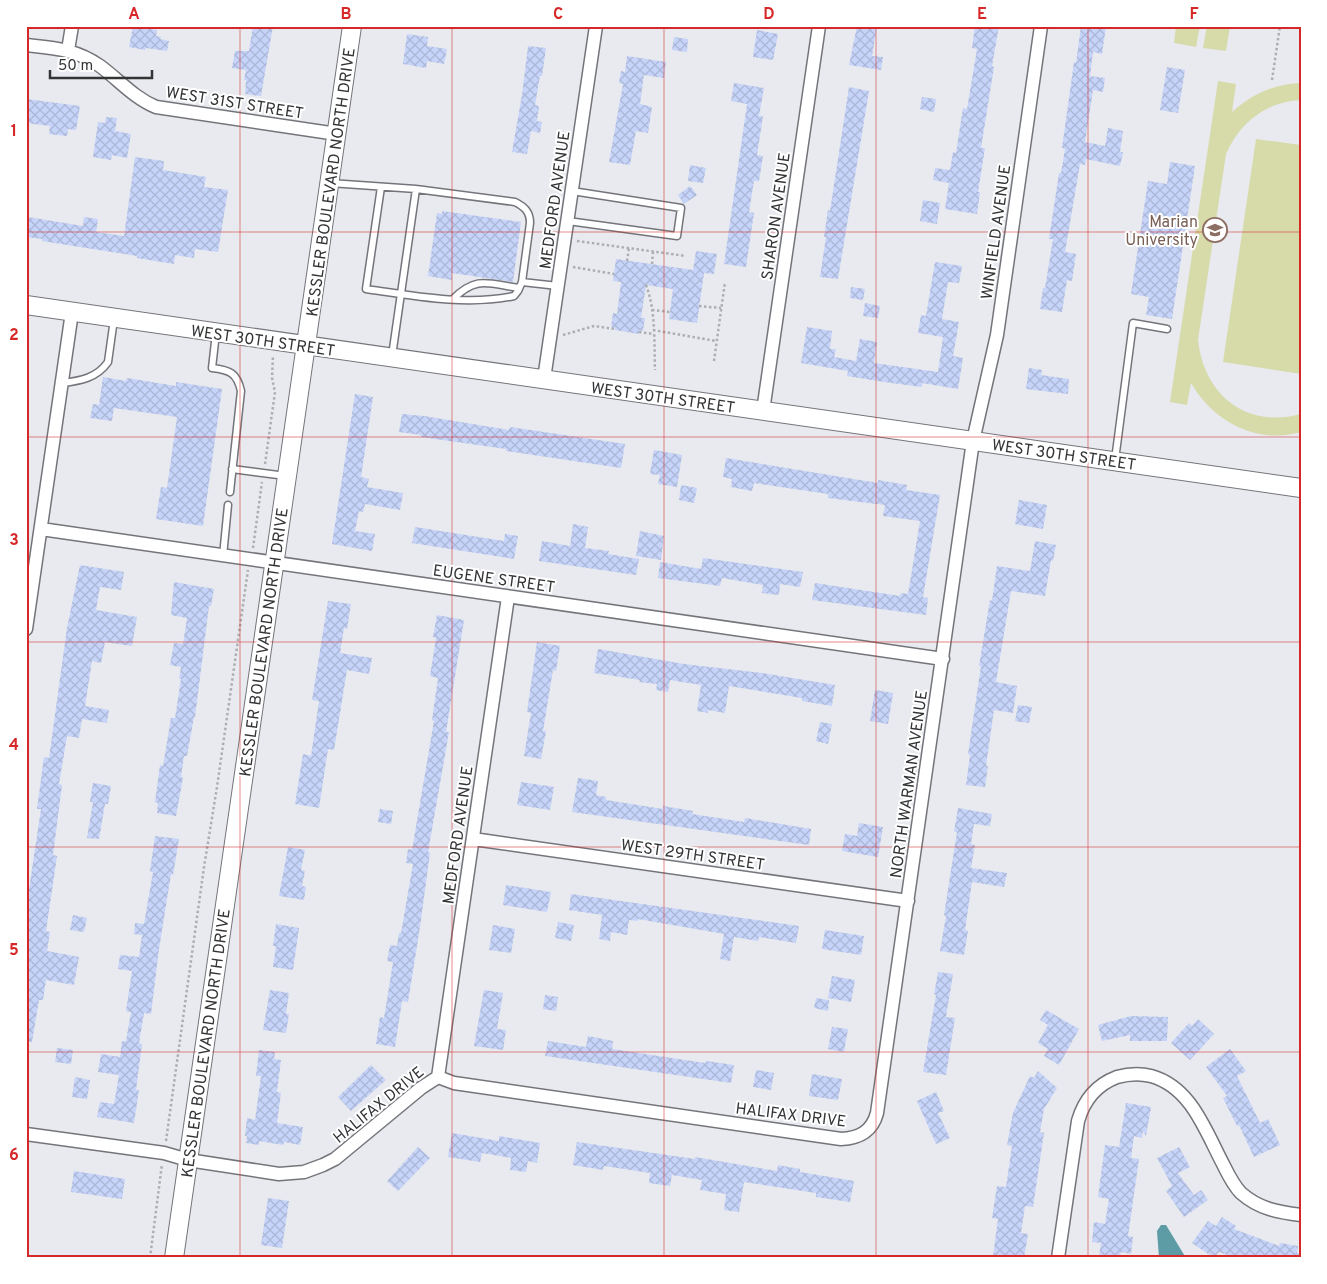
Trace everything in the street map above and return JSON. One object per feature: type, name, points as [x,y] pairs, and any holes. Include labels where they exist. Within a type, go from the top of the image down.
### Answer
[{"type":"main road","name":"KESSLER BOULEVARD NORTH DRIVE","points":[[174,1258],[352,26]]},
{"type":"main road","name":"WEST 30TH STREET","points":[[26,305],[1301,488]]},
{"type":"street","points":[[68,50],[72,26]]},
{"type":"street","name":"MEDFORD AVENUE","points":[[544,380],[596,26]]},
{"type":"street","name":"SHARON AVENUE","points":[[763,411],[819,26]]},
{"type":"street","name":"WINFIELD AVENUE","points":[[974,441],[997,335],[1041,26]]},
{"type":"street","name":"WEST 31ST STREET","points":[[26,45],[68,50],[98,64],[141,100],[156,107],[337,134]]},
{"type":"street","points":[[26,629],[72,312]]},
{"type":"street","name":"NORTH WARMAN AVENUE","points":[[868,1129],[877,1113],[974,441]]},
{"type":"street","name":"EUGENE STREET","points":[[41,529],[943,659]]},
{"type":"street","name":"MEDFORD AVENUE","points":[[438,1077],[508,597]]},
{"type":"street","name":"WEST 29TH STREET","points":[[473,839],[908,901]]},
{"type":"street","points":[[1058,1258],[1078,1121],[1085,1103],[1099,1088],[1108,1081],[1126,1074],[1145,1074],[1166,1081],[1181,1092],[1192,1106],[1229,1177],[1242,1193],[1264,1208],[1301,1215]]},
{"type":"street","name":"HALIFAX DRIVE","points":[[26,1134],[164,1153],[188,1160],[278,1174],[291,1174],[317,1168],[340,1156],[421,1088],[438,1077],[464,1084],[841,1139],[856,1138],[868,1129]]},
{"type":"lane","points":[[330,183],[382,186],[416,188],[515,202],[523,206],[530,215],[530,223],[521,285],[514,296],[505,298],[453,299],[366,289],[382,186]]},
{"type":"lane","points":[[392,358],[416,188]]},
{"type":"lane","points":[[568,221],[677,236],[681,208],[572,191]]},
{"type":"lane","points":[[453,299],[462,290],[479,282],[558,286]]},
{"type":"lane","points":[[62,383],[79,382],[104,368],[108,362],[114,318]]},
{"type":"lane","points":[[1114,462],[1133,323],[1168,329]]},
{"type":"lane","points":[[216,333],[212,368],[224,369],[233,374],[238,379],[241,390],[230,492]]},
{"type":"lane","points":[[232,469],[288,476]]},
{"type":"lane","points":[[223,556],[228,505]]},
{"type":"path","points":[[1272,80],[1280,26]]},
{"type":"path","points":[[577,241],[686,256]]},
{"type":"path","points":[[627,261],[629,248]]},
{"type":"path","points":[[652,264],[653,252]]},
{"type":"path","points":[[573,267],[614,274]]},
{"type":"path","points":[[714,361],[725,282]]},
{"type":"path","points":[[646,285],[650,295],[652,310],[655,370]]},
{"type":"path","points":[[699,306],[721,308]]},
{"type":"path","points":[[652,310],[670,312]]},
{"type":"path","points":[[562,336],[594,326],[615,329]]},
{"type":"path","points":[[653,330],[716,341]]},
{"type":"path","points":[[639,332],[654,334]]},
{"type":"path","points":[[150,1258],[246,576],[251,560],[275,392],[272,378],[272,361],[275,342]]},
{"type":"green space","points":[[1176,26],[1200,26],[1196,47],[1174,43]]},
{"type":"green space","points":[[1207,26],[1230,26],[1226,51],[1203,48]]},
{"type":"green space","points":[[1218,81],[1236,84],[1232,112],[1247,100],[1264,91],[1282,85],[1301,83],[1301,100],[1276,105],[1256,116],[1239,132],[1226,154],[1198,340],[1202,360],[1209,377],[1219,392],[1231,403],[1246,412],[1263,416],[1281,417],[1301,414],[1301,432],[1268,435],[1237,427],[1211,409],[1191,383],[1187,405],[1170,402]]},
{"type":"green space","points":[[1256,139],[1301,145],[1301,374],[1223,362]]},
{"type":"water","points":[[1161,1225],[1166,1225],[1186,1258],[1159,1258],[1157,1231]]},
{"type":"building","points":[[133,26],[157,30],[156,36],[169,41],[167,51],[129,47]]},
{"type":"building","points":[[253,26],[273,26],[261,96],[245,94],[246,80],[244,80],[246,70],[232,68],[235,51],[249,51]]},
{"type":"building","points":[[857,26],[877,26],[872,56],[883,57],[881,70],[849,65]]},
{"type":"building","points":[[975,26],[999,26],[981,148],[985,148],[978,192],[980,192],[977,214],[945,209],[949,183],[933,180],[935,168],[950,170],[953,152],[956,153],[963,108],[967,109],[977,49],[972,48]]},
{"type":"building","points":[[1081,26],[1106,26],[1102,54],[1093,52],[1090,76],[1105,78],[1103,92],[1093,90],[1085,142],[1105,146],[1108,128],[1123,131],[1120,152],[1123,152],[1120,166],[1086,159],[1085,165],[1080,164],[1065,252],[1076,254],[1072,281],[1067,280],[1062,312],[1040,309],[1053,239],[1049,239],[1059,173],[1061,173],[1065,149],[1062,148]]},
{"type":"building","points":[[757,30],[778,34],[773,60],[753,57]]},
{"type":"building","points":[[407,34],[428,37],[427,46],[447,49],[444,64],[427,61],[426,68],[403,64]]},
{"type":"building","points":[[674,37],[688,39],[687,52],[672,50]]},
{"type":"building","points":[[528,46],[546,48],[535,105],[539,106],[537,121],[542,122],[540,133],[531,131],[527,154],[512,152]]},
{"type":"building","points":[[627,56],[666,62],[664,78],[644,75],[640,104],[652,107],[648,133],[636,131],[630,165],[609,162],[623,84],[619,83],[621,71],[625,72]]},
{"type":"building","points":[[1167,67],[1185,70],[1178,113],[1160,110]]},
{"type":"building","points":[[734,83],[764,88],[759,116],[763,116],[757,155],[763,156],[759,181],[754,181],[749,212],[754,213],[746,267],[724,264],[747,104],[731,101]]},
{"type":"building","points":[[849,87],[869,91],[838,279],[820,277],[828,210],[830,211]]},
{"type":"building","points":[[922,97],[936,99],[934,112],[920,109]]},
{"type":"building","points":[[26,99],[80,106],[76,130],[68,129],[67,136],[49,134],[50,126],[26,123]]},
{"type":"building","points":[[106,117],[117,118],[115,131],[131,134],[127,158],[112,155],[111,160],[93,157],[98,122],[105,123]]},
{"type":"building","points":[[135,157],[164,161],[163,170],[206,177],[204,187],[228,190],[218,252],[195,249],[194,258],[175,255],[174,264],[26,237],[28,217],[83,226],[84,217],[98,219],[96,232],[124,236]]},
{"type":"building","points":[[1170,162],[1195,166],[1172,319],[1146,315],[1149,297],[1131,294],[1148,181],[1167,184]]},
{"type":"building","points":[[690,165],[706,168],[703,183],[688,181]]},
{"type":"building","points":[[690,186],[697,195],[684,204],[678,195]]},
{"type":"building","points":[[923,200],[940,203],[937,224],[920,221]]},
{"type":"building","points":[[442,211],[521,222],[513,282],[452,273],[452,280],[428,276],[437,213],[442,214]]},
{"type":"building","points":[[696,251],[717,254],[714,274],[704,273],[697,323],[669,319],[673,289],[646,285],[641,318],[645,318],[643,331],[639,330],[639,334],[615,330],[615,328],[611,327],[613,313],[617,314],[621,282],[613,281],[616,259],[693,270]]},
{"type":"building","points":[[935,262],[962,266],[959,283],[948,282],[942,319],[959,322],[953,356],[963,358],[958,389],[922,383],[922,387],[847,376],[848,371],[801,363],[807,327],[832,331],[830,349],[836,349],[834,357],[856,361],[860,339],[877,342],[874,363],[938,372],[943,337],[918,333],[921,315],[926,316]]},
{"type":"building","points":[[851,287],[865,289],[863,300],[850,298]]},
{"type":"building","points":[[865,303],[880,306],[878,318],[863,316]]},
{"type":"building","points":[[1029,368],[1042,370],[1041,375],[1069,379],[1068,394],[1026,389]]},
{"type":"building","points":[[103,377],[126,381],[127,378],[176,386],[176,382],[222,389],[203,526],[156,519],[161,487],[167,488],[177,417],[114,408],[112,421],[90,418],[93,404],[99,405]]},
{"type":"building","points":[[355,394],[373,397],[361,477],[369,479],[367,487],[403,493],[400,510],[365,504],[363,512],[359,511],[355,531],[375,534],[372,551],[332,544]]},
{"type":"building","points":[[402,414],[509,430],[510,427],[625,444],[621,468],[506,451],[506,449],[399,432]]},
{"type":"building","points":[[654,450],[682,455],[677,487],[658,484],[660,475],[650,474]]},
{"type":"building","points":[[726,458],[878,483],[878,480],[907,485],[906,490],[940,495],[923,597],[928,598],[926,615],[812,600],[815,583],[900,596],[901,593],[908,594],[920,521],[883,516],[885,505],[828,498],[828,494],[754,483],[752,491],[731,487],[732,479],[723,477]]},
{"type":"building","points":[[681,485],[697,488],[694,503],[679,500]]},
{"type":"building","points":[[1019,500],[1047,505],[1043,529],[1015,524]]},
{"type":"building","points":[[573,524],[588,527],[585,548],[609,551],[608,554],[639,559],[636,575],[539,561],[542,541],[570,546]]},
{"type":"building","points":[[415,527],[504,541],[505,534],[518,536],[514,559],[412,543]]},
{"type":"building","points":[[640,531],[664,536],[661,560],[636,556]]},
{"type":"building","points":[[1035,541],[1056,545],[1053,561],[1051,560],[1045,596],[1011,591],[996,682],[1017,686],[1013,713],[994,710],[985,787],[966,785],[970,755],[968,754],[981,666],[979,666],[997,566],[1030,571]]},
{"type":"building","points":[[703,558],[803,572],[800,587],[780,584],[779,595],[762,593],[763,585],[722,578],[720,586],[658,578],[660,562],[701,569]]},
{"type":"building","points":[[80,565],[124,572],[121,590],[100,587],[96,610],[137,617],[132,646],[105,642],[101,663],[92,661],[85,706],[109,710],[107,723],[82,719],[79,738],[67,736],[59,784],[62,785],[53,855],[57,856],[46,931],[50,932],[47,951],[79,957],[74,985],[46,980],[43,1000],[39,1000],[32,1042],[26,1041],[26,909],[41,809],[37,809],[44,757],[49,758],[67,628]]},
{"type":"building","points":[[174,582],[214,589],[211,606],[209,606],[195,717],[187,756],[184,756],[181,777],[183,778],[176,816],[157,813],[158,803],[155,802],[160,765],[163,766],[171,718],[175,718],[181,679],[179,678],[181,667],[170,665],[174,643],[183,644],[187,618],[171,615]]},
{"type":"building","points":[[328,601],[351,604],[347,629],[344,628],[340,653],[372,658],[369,674],[347,670],[334,750],[328,749],[319,808],[295,804],[303,754],[311,756],[319,701],[312,700]]},
{"type":"building","points":[[437,615],[464,620],[446,732],[449,732],[428,852],[430,853],[408,1002],[402,1001],[395,1047],[376,1044],[380,1017],[384,1018],[393,962],[387,961],[390,945],[397,946],[399,933],[401,933],[413,864],[406,863],[408,849],[412,850],[434,721],[432,720],[438,678],[430,676],[436,638],[433,637]]},
{"type":"building","points":[[537,642],[560,646],[556,671],[553,670],[543,731],[546,731],[541,759],[524,756],[531,713],[527,712]]},
{"type":"building","points":[[598,649],[684,664],[762,673],[835,685],[832,706],[802,701],[802,698],[729,686],[725,713],[708,710],[708,713],[697,711],[701,685],[670,680],[668,692],[656,690],[657,684],[594,673]]},
{"type":"building","points":[[875,690],[893,693],[888,724],[870,721]]},
{"type":"building","points":[[1018,705],[1032,707],[1029,723],[1015,721]]},
{"type":"building","points":[[820,722],[832,724],[828,744],[816,741]]},
{"type":"building","points":[[578,778],[598,781],[596,795],[606,797],[606,800],[663,809],[663,806],[693,811],[692,814],[744,822],[745,818],[811,829],[809,845],[572,812]]},
{"type":"building","points":[[521,782],[554,787],[550,810],[517,805]]},
{"type":"building","points":[[93,783],[111,786],[108,804],[105,804],[99,839],[87,838],[93,802],[90,802]]},
{"type":"building","points":[[958,808],[992,814],[990,826],[974,824],[971,844],[975,845],[971,868],[1007,873],[1004,887],[972,882],[965,930],[968,931],[964,955],[940,951],[957,832],[954,832]]},
{"type":"building","points":[[380,809],[393,811],[391,824],[378,822]]},
{"type":"building","points":[[859,823],[883,827],[878,857],[842,851],[845,834],[857,836]]},
{"type":"building","points":[[155,836],[179,839],[173,875],[171,874],[159,949],[151,1014],[144,1013],[139,1043],[142,1044],[136,1090],[139,1090],[134,1123],[97,1117],[100,1102],[114,1104],[119,1075],[98,1072],[101,1054],[120,1057],[122,1041],[126,1041],[131,1012],[126,1011],[132,971],[118,969],[120,955],[139,957],[142,935],[134,934],[135,923],[144,924],[153,872],[150,871]]},
{"type":"building","points":[[288,847],[305,850],[301,870],[305,871],[302,886],[306,887],[304,900],[279,896]]},
{"type":"building","points":[[506,885],[551,892],[547,912],[503,905]]},
{"type":"building","points":[[571,894],[799,926],[796,943],[759,937],[758,941],[734,937],[730,961],[720,959],[724,934],[638,919],[638,921],[629,920],[627,935],[611,932],[610,941],[599,939],[602,915],[569,910]]},
{"type":"building","points":[[73,915],[87,918],[84,932],[70,930]]},
{"type":"building","points":[[558,922],[574,925],[571,941],[555,938]]},
{"type":"building","points":[[276,924],[299,928],[293,970],[273,967],[276,946],[273,946]]},
{"type":"building","points":[[493,925],[515,929],[511,953],[489,950]]},
{"type":"building","points":[[825,930],[864,936],[861,955],[822,949]]},
{"type":"building","points":[[938,972],[953,974],[946,1017],[955,1018],[946,1075],[923,1072]]},
{"type":"building","points":[[832,976],[855,980],[851,1002],[828,998]]},
{"type":"building","points":[[270,990],[289,993],[286,1014],[289,1014],[286,1033],[263,1030]]},
{"type":"building","points":[[484,990],[503,993],[497,1029],[506,1030],[503,1050],[474,1046]]},
{"type":"building","points":[[545,995],[558,997],[556,1011],[543,1009]]},
{"type":"building","points":[[816,998],[829,1000],[828,1011],[814,1008]]},
{"type":"building","points":[[1046,1010],[1079,1029],[1059,1065],[1044,1056],[1048,1049],[1038,1043],[1048,1025],[1040,1020]]},
{"type":"building","points":[[1131,1016],[1168,1017],[1167,1041],[1130,1041],[1130,1035],[1102,1041],[1098,1025]]},
{"type":"building","points":[[1198,1019],[1214,1034],[1190,1060],[1171,1043],[1189,1023],[1192,1026]]},
{"type":"building","points":[[832,1027],[848,1029],[844,1052],[828,1049]]},
{"type":"building","points":[[588,1036],[613,1041],[612,1049],[705,1063],[706,1061],[734,1065],[731,1083],[545,1056],[548,1041],[586,1047]]},
{"type":"building","points":[[57,1048],[73,1050],[71,1064],[55,1062]]},
{"type":"building","points":[[1230,1049],[1246,1071],[1237,1076],[1260,1123],[1268,1119],[1280,1145],[1254,1157],[1239,1125],[1237,1126],[1223,1098],[1227,1096],[1206,1067]]},
{"type":"building","points":[[259,1050],[275,1052],[274,1059],[281,1060],[277,1092],[281,1093],[277,1123],[303,1127],[300,1145],[284,1142],[283,1145],[259,1141],[259,1145],[246,1143],[247,1118],[255,1120],[261,1076],[256,1076]]},
{"type":"building","points":[[371,1065],[386,1080],[351,1111],[338,1097]]},
{"type":"building","points":[[756,1070],[774,1073],[771,1090],[753,1087]]},
{"type":"building","points":[[1038,1071],[1057,1088],[1044,1109],[1040,1132],[1044,1133],[1033,1207],[1025,1206],[1021,1233],[1028,1234],[1024,1258],[993,1256],[998,1219],[992,1218],[997,1186],[1006,1187],[1012,1146],[1007,1145],[1013,1113],[1030,1076],[1034,1078]]},
{"type":"building","points":[[812,1074],[842,1079],[838,1100],[809,1096]]},
{"type":"building","points":[[75,1077],[90,1080],[87,1099],[72,1097]]},
{"type":"building","points":[[936,1092],[944,1111],[938,1113],[950,1138],[936,1144],[917,1101]]},
{"type":"building","points":[[1126,1103],[1151,1107],[1146,1136],[1143,1131],[1142,1138],[1134,1136],[1131,1158],[1139,1159],[1128,1236],[1133,1237],[1131,1254],[1121,1252],[1120,1258],[1099,1256],[1101,1243],[1092,1242],[1094,1222],[1105,1224],[1109,1199],[1098,1197],[1105,1145],[1119,1147]]},
{"type":"building","points":[[452,1133],[499,1141],[499,1136],[540,1143],[537,1163],[528,1161],[526,1172],[510,1170],[511,1158],[482,1153],[480,1162],[448,1157]]},
{"type":"building","points":[[577,1142],[695,1159],[695,1157],[777,1171],[778,1165],[800,1169],[800,1172],[854,1181],[850,1202],[816,1197],[816,1193],[744,1182],[739,1212],[724,1210],[726,1194],[700,1190],[702,1180],[672,1175],[670,1186],[649,1183],[650,1173],[604,1166],[603,1170],[573,1165]]},
{"type":"building","points":[[418,1147],[430,1158],[398,1191],[387,1181]]},
{"type":"building","points":[[1179,1147],[1190,1167],[1178,1173],[1194,1195],[1201,1190],[1208,1200],[1184,1217],[1166,1191],[1172,1186],[1157,1158]]},
{"type":"building","points":[[74,1171],[125,1179],[122,1199],[71,1192]]},
{"type":"building","points":[[268,1198],[289,1201],[282,1248],[261,1245]]},
{"type":"building","points":[[1222,1217],[1236,1226],[1234,1229],[1279,1246],[1280,1243],[1298,1246],[1297,1253],[1301,1254],[1301,1258],[1235,1258],[1219,1252],[1214,1258],[1192,1243],[1208,1221],[1216,1226]]},
{"type":"place","name":"Marian University","points":[[1215,230]]}]
